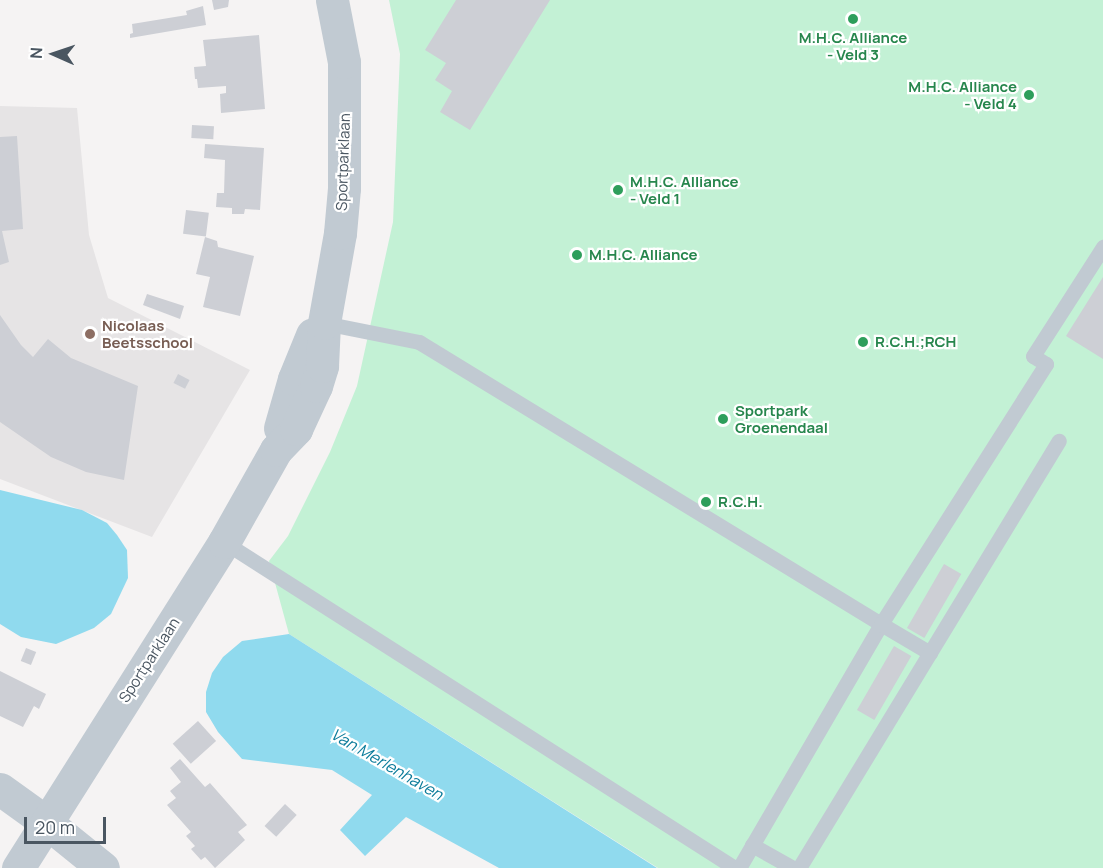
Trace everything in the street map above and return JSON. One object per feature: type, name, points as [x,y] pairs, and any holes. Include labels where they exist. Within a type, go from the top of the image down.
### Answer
[{"type":"street","name":"Sportparklaan","points":[[18,868],[225,542],[276,450],[296,429],[316,386],[322,366],[324,323],[340,233],[344,160],[344,62],[332,0]]},
{"type":"street","points":[[0,789],[46,822],[103,868]]},
{"type":"street","points":[[0,861],[11,868]]},
{"type":"lane","points":[[225,542],[737,868],[881,624],[1046,364],[1034,356],[1103,247]]},
{"type":"lane","points":[[324,323],[419,342],[930,653]]},
{"type":"lane","points":[[799,868],[1059,441]]},
{"type":"lane","points":[[752,844],[793,868]]},
{"type":"shaded area","name":"Nicolaas Beetsschool","points":[[0,106],[77,108],[89,235],[108,298],[250,370],[152,537],[0,479]]},
{"type":"green space","name":"R.C.H.","points":[[389,0],[1103,0],[1103,868],[658,868],[289,634],[269,561],[288,536],[330,452],[357,386],[393,222],[400,54]]},
{"type":"water","points":[[0,490],[82,510],[107,523],[117,535],[127,550],[128,578],[111,614],[94,628],[56,644],[21,637],[0,624]]},
{"type":"water","name":"Van Merlenhaven","points":[[289,634],[657,868],[499,868],[406,817],[365,856],[340,830],[372,795],[332,770],[242,759],[218,732],[206,712],[206,692],[212,673],[223,657],[242,641]]},
{"type":"building","points":[[212,0],[229,0],[228,7],[214,10]]},
{"type":"building","points":[[456,0],[550,0],[470,130],[440,112],[452,91],[435,80],[446,63],[425,50]]},
{"type":"building","points":[[203,6],[206,25],[130,38],[130,34],[133,33],[132,24],[187,15],[186,11]]},
{"type":"building","points":[[259,35],[265,109],[221,113],[220,94],[226,93],[226,86],[198,88],[197,79],[195,79],[194,67],[206,66],[203,40]]},
{"type":"building","points":[[192,125],[214,126],[213,139],[191,138]]},
{"type":"building","points":[[17,136],[23,229],[2,231],[9,262],[0,265],[0,137]]},
{"type":"building","points":[[205,144],[264,148],[260,210],[245,209],[244,214],[232,214],[232,208],[216,207],[217,193],[224,193],[225,160],[204,158]]},
{"type":"building","points":[[186,210],[209,213],[206,237],[183,234]]},
{"type":"building","points":[[205,237],[217,241],[218,247],[254,256],[240,316],[203,307],[210,277],[196,274]]},
{"type":"building","points":[[1103,277],[1103,359],[1066,336]]},
{"type":"building","points":[[147,294],[184,306],[180,319],[143,305]]},
{"type":"building","points":[[0,315],[21,345],[33,357],[48,339],[71,358],[138,386],[124,480],[86,472],[51,457],[0,422]]},
{"type":"building","points":[[178,374],[190,380],[185,389],[173,383]]},
{"type":"building","points":[[944,564],[961,574],[924,638],[907,628]]},
{"type":"building","points":[[894,646],[911,656],[874,720],[857,710]]},
{"type":"building","points":[[26,648],[36,652],[31,665],[21,661]]},
{"type":"building","points":[[0,671],[46,694],[39,709],[34,706],[23,727],[0,716]]},
{"type":"building","points":[[198,721],[216,741],[191,764],[173,744]]},
{"type":"building","points":[[180,759],[205,787],[210,783],[247,825],[238,832],[245,840],[215,868],[205,857],[201,860],[191,849],[195,846],[186,836],[191,832],[167,805],[176,798],[170,791],[181,782],[170,768]]},
{"type":"building","points":[[285,804],[297,815],[276,837],[265,826]]},
{"type":"place","name":"M.H.C. Alliance - Veld 3","points":[[853,19]]},
{"type":"place","name":"M.H.C. Alliance - Veld 4","points":[[1029,95]]},
{"type":"place","name":"M.H.C. Alliance - Veld 1","points":[[618,190]]},
{"type":"place","name":"M.H.C. Alliance","points":[[577,255]]},
{"type":"place","name":"Nicolaas Beetsschool","points":[[90,334]]},
{"type":"place","name":"R.C.H.;RCH","points":[[863,342]]},
{"type":"place","name":"Sportpark Groenendaal","points":[[723,419]]},
{"type":"place","name":"R.C.H.","points":[[706,502]]}]
